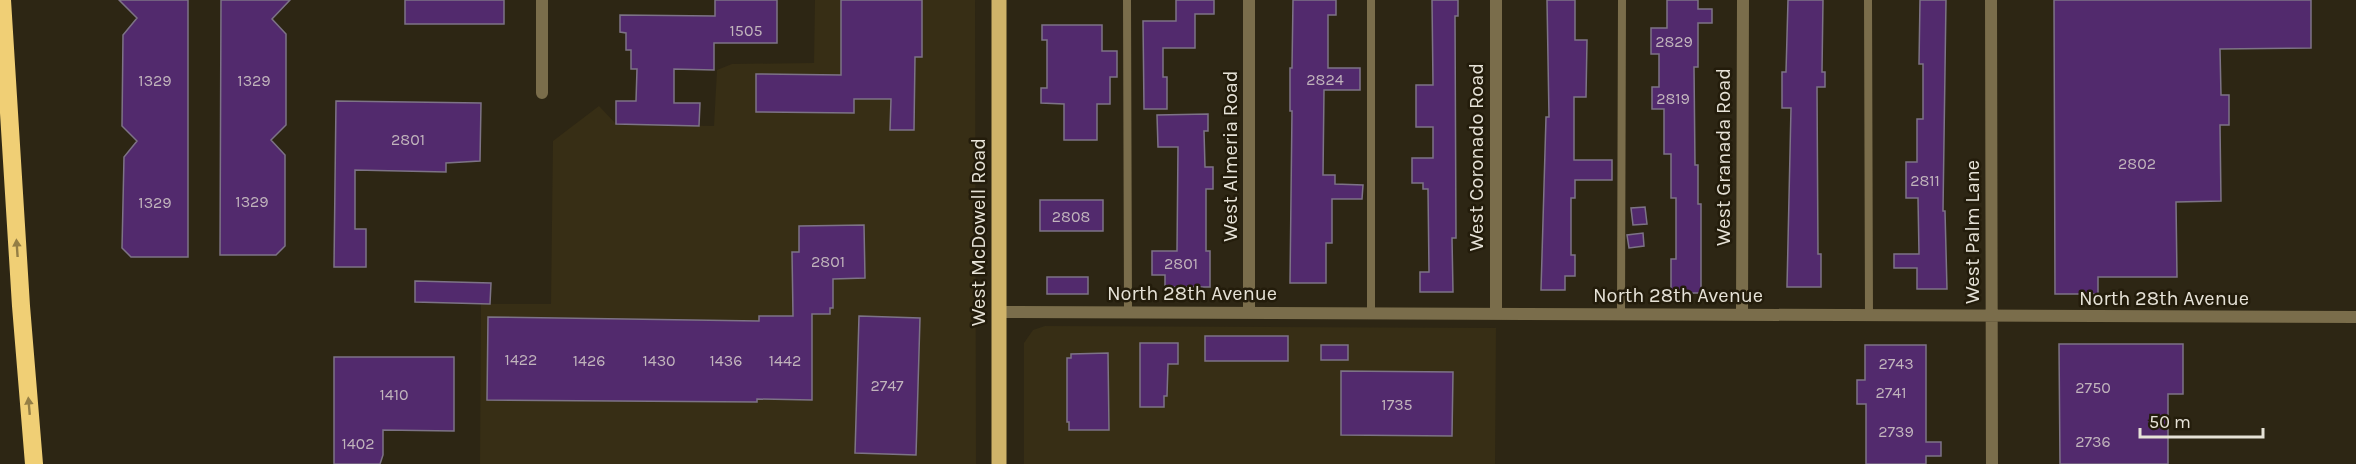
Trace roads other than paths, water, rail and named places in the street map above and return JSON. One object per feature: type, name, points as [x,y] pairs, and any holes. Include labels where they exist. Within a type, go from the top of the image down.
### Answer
[{"type":"highway","points":[[2,0],[21,306],[34,464]]},
{"type":"main road","name":"West McDowell Road","points":[[999,0],[999,464]]},
{"type":"street","points":[[542,0],[542,93]]},
{"type":"street","name":"West Almeria Road","points":[[1249,0],[1249,312]]},
{"type":"street","name":"West Coronado Road","points":[[1496,0],[1496,313]]},
{"type":"street","name":"West Granada Road","points":[[1742,314],[1743,0]]},
{"type":"street","name":"West Palm Lane","points":[[1991,0],[1992,464]]},
{"type":"street","name":"North 28th Avenue","points":[[999,312],[2356,317]]},
{"type":"lane","points":[[1127,0],[1128,311]]},
{"type":"lane","points":[[1371,0],[1371,312]]},
{"type":"lane","points":[[1621,313],[1622,0]]},
{"type":"lane","points":[[1868,0],[1869,316]]}]
